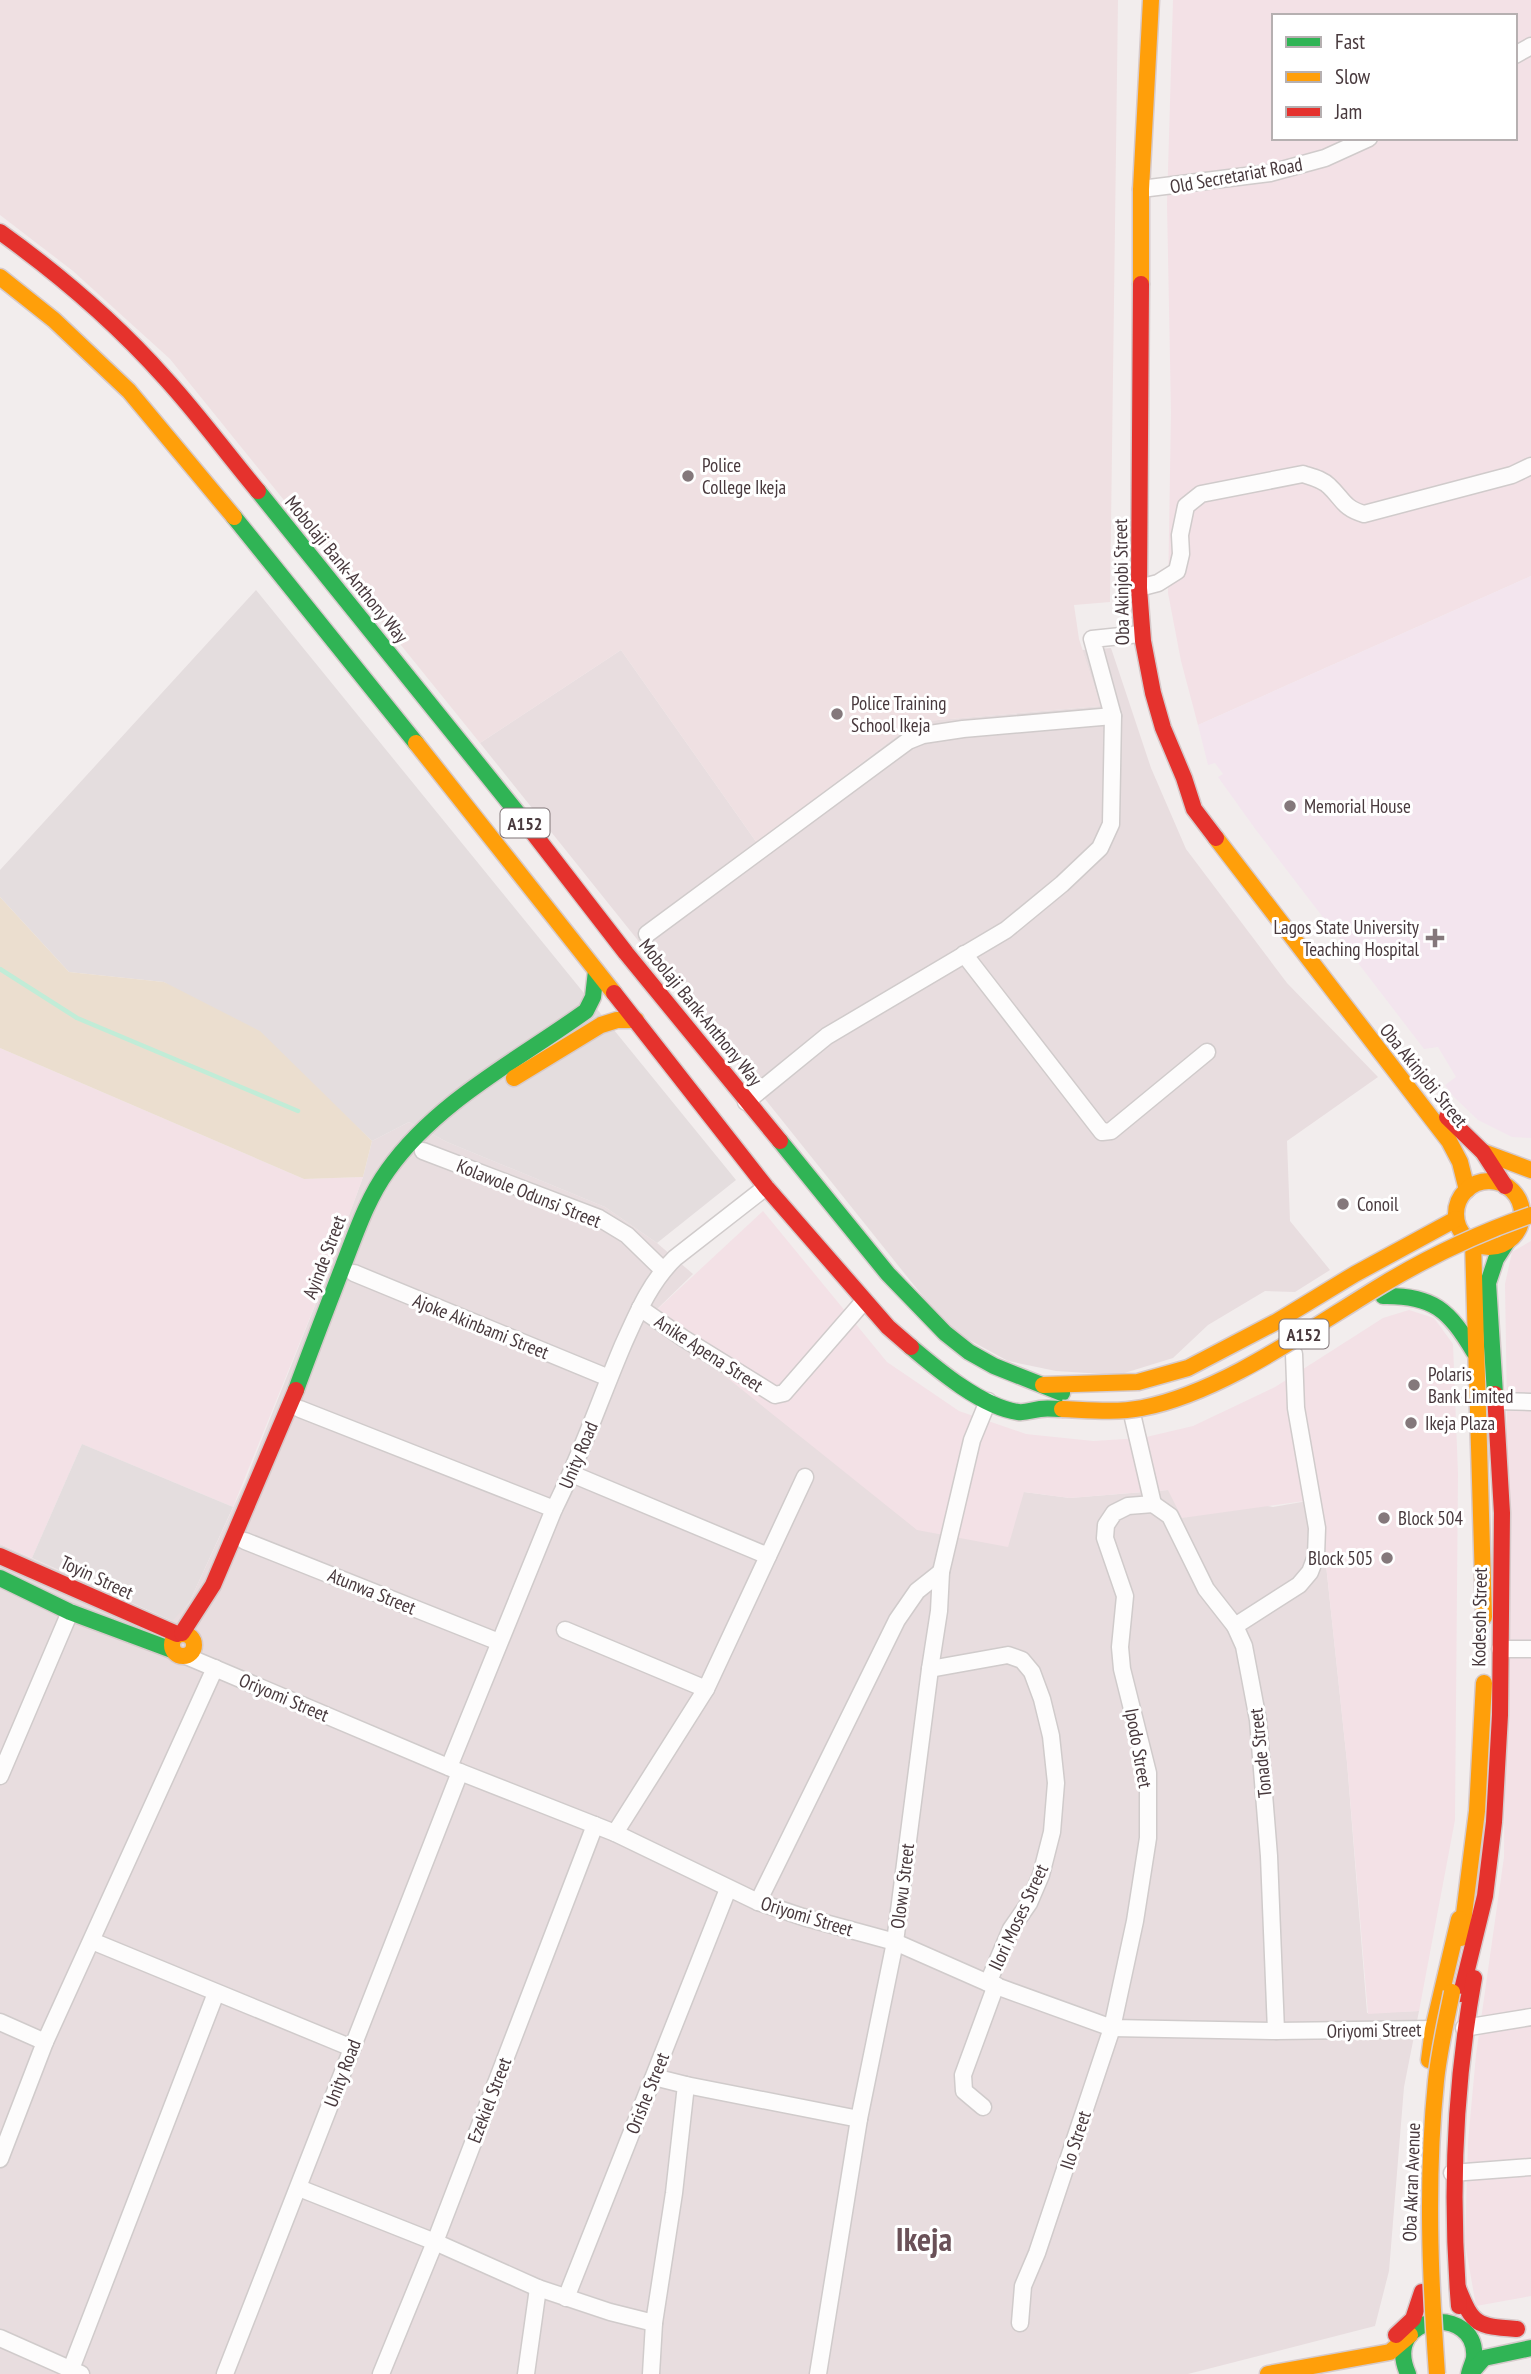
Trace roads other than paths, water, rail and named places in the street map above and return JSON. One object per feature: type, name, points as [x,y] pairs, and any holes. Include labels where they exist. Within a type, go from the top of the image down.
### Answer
[{"type":"main road","name":"Oba Akinjobi Street","points":[[1151,0],[1141,189],[1139,588],[1140,634],[1151,689],[1163,727],[1190,786],[1194,809],[1396,1075],[1450,1140],[1460,1159],[1467,1190]]},
{"type":"main road","name":"Mobolaji Bank-Anthony Way","points":[[0,232],[62,280],[111,323],[167,380],[479,763],[583,925],[596,971],[766,1187],[864,1301],[888,1327],[946,1377],[988,1401],[1023,1413],[1062,1401],[1115,1396],[1168,1385],[1192,1377],[1268,1338],[1412,1253],[1495,1214],[1531,1202]]},
{"type":"main road","name":"Mobolaji Bank-Anthony Way","points":[[0,277],[54,320],[129,391],[583,925],[746,1102],[888,1274],[925,1314],[969,1352],[1039,1386],[1062,1401],[1115,1411],[1144,1408],[1197,1390],[1278,1351],[1418,1262],[1494,1226],[1528,1221]]},
{"type":"main road","points":[[1190,786],[1207,802],[1236,845],[1425,1092],[1483,1152],[1508,1188],[1521,1206],[1528,1221],[1507,1242],[1486,1247],[1471,1242],[1460,1230],[1457,1219],[1460,1198],[1467,1190],[1485,1182],[1495,1182],[1508,1188],[1531,1182]]},
{"type":"main road","name":"Ayinde Street","points":[[184,1644],[223,1563],[293,1397],[368,1201],[380,1180],[416,1138],[456,1100],[586,1011],[595,995],[596,971]]},
{"type":"main road","name":"Ayinde Street","points":[[184,1644],[211,1615],[300,1409],[381,1206],[404,1169],[472,1104],[608,1022],[636,1020]]},
{"type":"main road","points":[[1483,1152],[1531,1170]]},
{"type":"main road","points":[[1039,1386],[1138,1382],[1188,1368],[1276,1322],[1426,1234],[1457,1219]]},
{"type":"main road","points":[[1023,1413],[1050,1421],[1101,1421],[1172,1410],[1294,1354],[1471,1242]]},
{"type":"main road","name":"Kodesoh Street","points":[[1471,1242],[1474,1352],[1484,1517],[1484,1638]]},
{"type":"main road","name":"Kodesoh Street","points":[[1457,1993],[1485,1896],[1494,1822],[1500,1715],[1502,1513],[1488,1283],[1496,1259],[1507,1242]]},
{"type":"main road","points":[[1340,1283],[1354,1282],[1359,1285],[1362,1296],[1359,1311]]},
{"type":"main road","points":[[1383,1296],[1401,1294],[1419,1298],[1441,1308],[1459,1326],[1474,1352]]},
{"type":"main road","name":"Toyin Street","points":[[0,1556],[184,1644]]},
{"type":"main road","name":"Toyin Street","points":[[0,1578],[70,1612],[184,1644]]},
{"type":"main road","name":"Kodesoh Street","points":[[1457,1993],[1471,1872],[1484,1714],[1484,1663]]},
{"type":"main road","points":[[1408,2374],[1403,2356],[1410,2335],[1422,2315],[1425,2090],[1433,2029],[1471,1872]]},
{"type":"main road","points":[[1469,2374],[1474,2361],[1474,2351],[1465,2333],[1458,2288],[1452,2173],[1464,2028],[1479,1952],[1485,1896]]},
{"type":"main road","name":"Oba Akran Avenue","points":[[1437,2374],[1430,2285],[1429,2197],[1435,2090],[1457,1993]]},
{"type":"main road","name":"Oba Akran Avenue","points":[[1450,2374],[1442,2286],[1439,2197],[1446,2087],[1457,1993]]},
{"type":"main road","points":[[1422,2168],[1426,2180],[1436,2184],[1445,2182],[1452,2173]]},
{"type":"main road","points":[[1458,2288],[1476,2324],[1524,2328]]},
{"type":"main road","points":[[1365,2357],[1388,2343],[1413,2319],[1422,2292]]},
{"type":"main road","points":[[1268,2374],[1390,2352],[1426,2322],[1437,2320],[1458,2326],[1465,2333],[1480,2336],[1524,2328]]},
{"type":"main road","points":[[1469,2374],[1484,2358],[1531,2348]]},
{"type":"main road","points":[[1481,2374],[1497,2361],[1531,2348]]},
{"type":"street","name":"Old Secretariat Road","points":[[1141,189],[1270,173],[1325,158],[1365,140]]},
{"type":"street","points":[[1139,588],[1158,583],[1177,571],[1186,506],[1200,494],[1303,474],[1329,486],[1339,500],[1352,510],[1364,514],[1512,475],[1531,466]]},
{"type":"street","points":[[746,1102],[827,1036],[1006,930],[1062,884],[1100,848],[1111,824],[1113,716],[1092,639],[1140,634]]},
{"type":"street","points":[[648,934],[908,741],[923,735],[963,729],[1113,716]]},
{"type":"street","points":[[964,954],[1102,1132],[1111,1131],[1207,1052]]},
{"type":"street","name":"Kolawole Odunsi Street","points":[[423,1151],[599,1218],[626,1235],[663,1270]]},
{"type":"street","name":"Unity Road","points":[[225,2374],[352,2048],[499,1642],[640,1308],[663,1270],[766,1187]]},
{"type":"street","name":"Ajoke Akinbami Street","points":[[354,1273],[609,1378]]},
{"type":"street","name":"Anike Apena Street","points":[[640,1308],[694,1346],[775,1395],[784,1393],[864,1301]]},
{"type":"street","points":[[1235,1626],[1299,1585],[1310,1572],[1316,1556],[1317,1528],[1296,1408],[1294,1354]]},
{"type":"street","name":"Olowu Street","points":[[818,2374],[859,2119],[895,1942],[939,1611],[941,1572],[972,1440],[988,1401]]},
{"type":"street","points":[[1496,1401],[1531,1402]]},
{"type":"street","points":[[300,1409],[554,1508]]},
{"type":"street","points":[[1133,1418],[1153,1504]]},
{"type":"street","points":[[572,1474],[768,1556]]},
{"type":"street","points":[[615,1833],[706,1689],[805,1477]]},
{"type":"street","name":"Tonade Street","points":[[1153,1504],[1170,1516],[1206,1589],[1235,1626],[1244,1646],[1258,1720],[1269,1856],[1276,2031]]},
{"type":"street","name":"Ipodo Street","points":[[1112,2028],[1135,1920],[1148,1838],[1148,1786],[1122,1670],[1120,1647],[1125,1596],[1105,1538],[1106,1525],[1114,1513],[1128,1506],[1153,1504]]},
{"type":"street","name":"Atunwa Street","points":[[245,1541],[499,1642]]},
{"type":"street","points":[[758,1902],[897,1620],[917,1591],[941,1572]]},
{"type":"street","points":[[0,1776],[70,1612]]},
{"type":"street","points":[[565,1630],[706,1689]]},
{"type":"street","name":"Toyin Street","points":[[184,1644],[213,1667]]},
{"type":"street","points":[[1500,1649],[1531,1649]]},
{"type":"street","name":"Ilori Moses Street","points":[[930,1669],[1008,1655],[1022,1660],[1032,1672],[1051,1737],[1056,1783],[1052,1832],[1041,1875],[1029,1903],[1011,1929],[963,2075],[964,2091],[983,2107]]},
{"type":"street","points":[[0,2160],[45,2042],[213,1667]]},
{"type":"street","name":"Oriyomi Street","points":[[213,1667],[615,1833],[758,1902],[895,1942],[992,1984],[1112,2028],[1276,2031],[1433,2029]]},
{"type":"street","name":"Ezekiel Street","points":[[381,2374],[435,2242],[595,1825]]},
{"type":"street","name":"Orishe Street","points":[[566,2298],[728,1889]]},
{"type":"street","points":[[92,1941],[352,2048]]},
{"type":"street","points":[[0,2338],[76,2372],[216,1993]]},
{"type":"street","points":[[1464,2028],[1531,2017]]},
{"type":"street","points":[[0,2022],[45,2042]]},
{"type":"street","name":"Ilo Street","points":[[1020,2323],[1023,2286],[1037,2253],[1112,2028]]},
{"type":"street","points":[[654,2077],[859,2119]]},
{"type":"street","points":[[651,2374],[654,2323],[674,2193],[685,2085]]},
{"type":"street","points":[[1452,2173],[1531,2167]]},
{"type":"street","points":[[299,2188],[435,2242],[538,2288],[610,2312],[654,2323]]},
{"type":"street","points":[[526,2374],[538,2288]]},
{"type":"waterway","points":[[0,969],[77,1018],[298,1111]]},
{"type":"place","name":"Police College Ikeja","points":[[688,476]]},
{"type":"place","name":"Police Training School Ikeja","points":[[837,714]]},
{"type":"place","name":"Memorial House","points":[[1290,806]]},
{"type":"place","name":"Lagos State University Teaching Hospital","points":[[1435,938]]},
{"type":"place","name":"Conoil","points":[[1343,1204]]},
{"type":"place","name":"Polaris Bank Limited","points":[[1414,1385]]},
{"type":"place","name":"Ikeja Plaza","points":[[1411,1423]]},
{"type":"place","name":"Block 504","points":[[1384,1518]]},
{"type":"place","name":"Block 505","points":[[1387,1558]]},
{"type":"district","name":"Ikeja","points":[[924,2238]]}]
